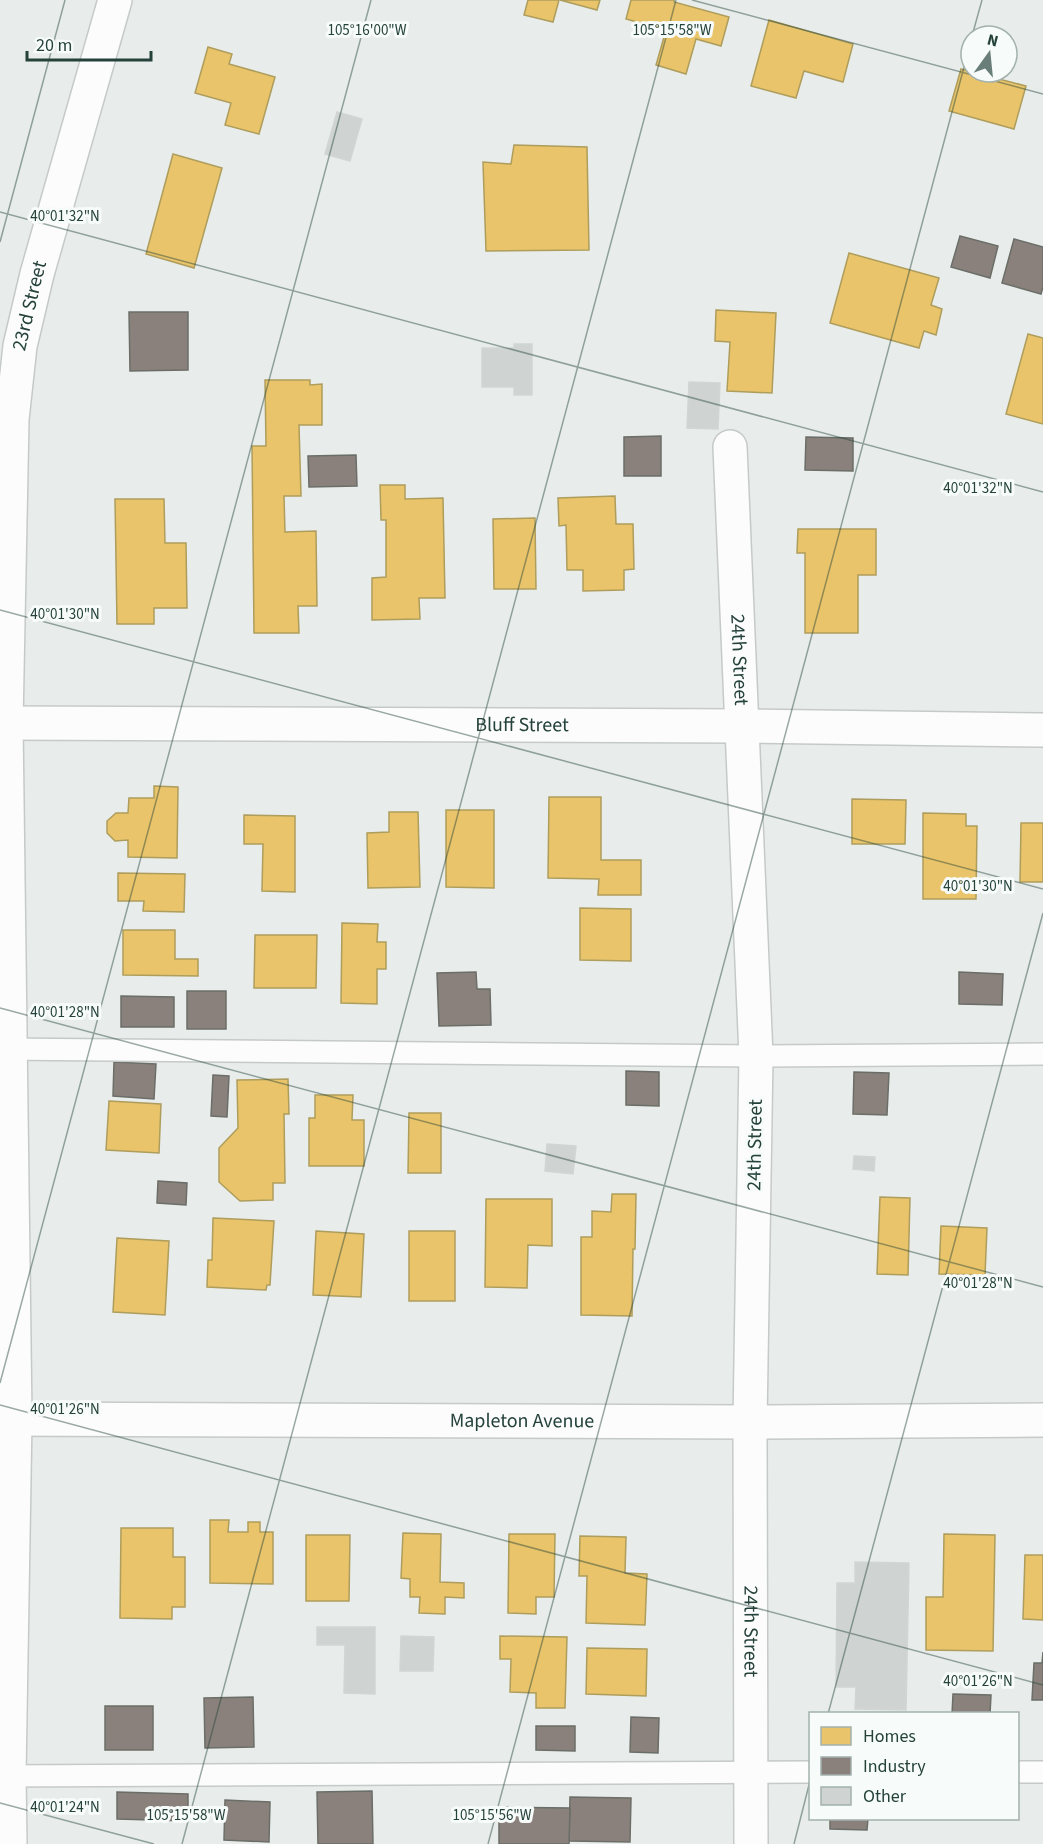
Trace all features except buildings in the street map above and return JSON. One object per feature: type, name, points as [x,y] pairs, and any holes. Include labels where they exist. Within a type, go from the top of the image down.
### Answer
[{"type":"street","name":"23rd Street","points":[[10,1844],[4,1776],[8,1419],[3,723],[12,418],[20,346],[37,274],[115,0]]},
{"type":"street","name":"24th Street","points":[[730,447],[756,1056],[750,1422],[751,1844]]},
{"type":"street","name":"Bluff Street","points":[[3,723],[742,726],[1043,730]]},
{"type":"street","name":"Mapleton Avenue","points":[[8,1419],[750,1422],[1043,1420]]},
{"type":"lane","points":[[5,1049],[756,1056],[1043,1054]]},
{"type":"lane","points":[[4,1776],[809,1772]]},
{"type":"lane","points":[[1019,1772],[1043,1772]]}]
